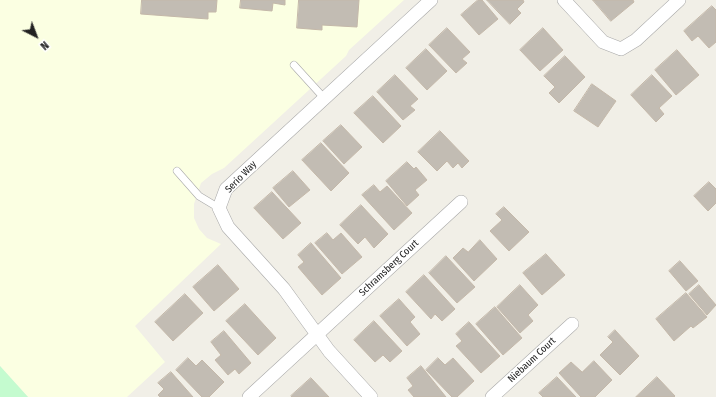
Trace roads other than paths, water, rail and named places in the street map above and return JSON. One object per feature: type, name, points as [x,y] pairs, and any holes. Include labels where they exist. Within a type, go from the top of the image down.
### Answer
[{"type":"street","name":"Serio Way","points":[[219,208],[226,189],[431,0]]},
{"type":"street","points":[[564,0],[603,42],[621,49],[636,40],[679,0]]},
{"type":"street","name":"Schramsberg Court","points":[[249,397],[461,202]]},
{"type":"street","points":[[219,208],[228,227],[284,289],[317,334],[371,397]]},
{"type":"street","name":"Niebaum Court","points":[[492,397],[572,324]]},
{"type":"lane","points":[[294,65],[324,98]]},
{"type":"lane","points":[[177,171],[199,196],[219,208]]}]
